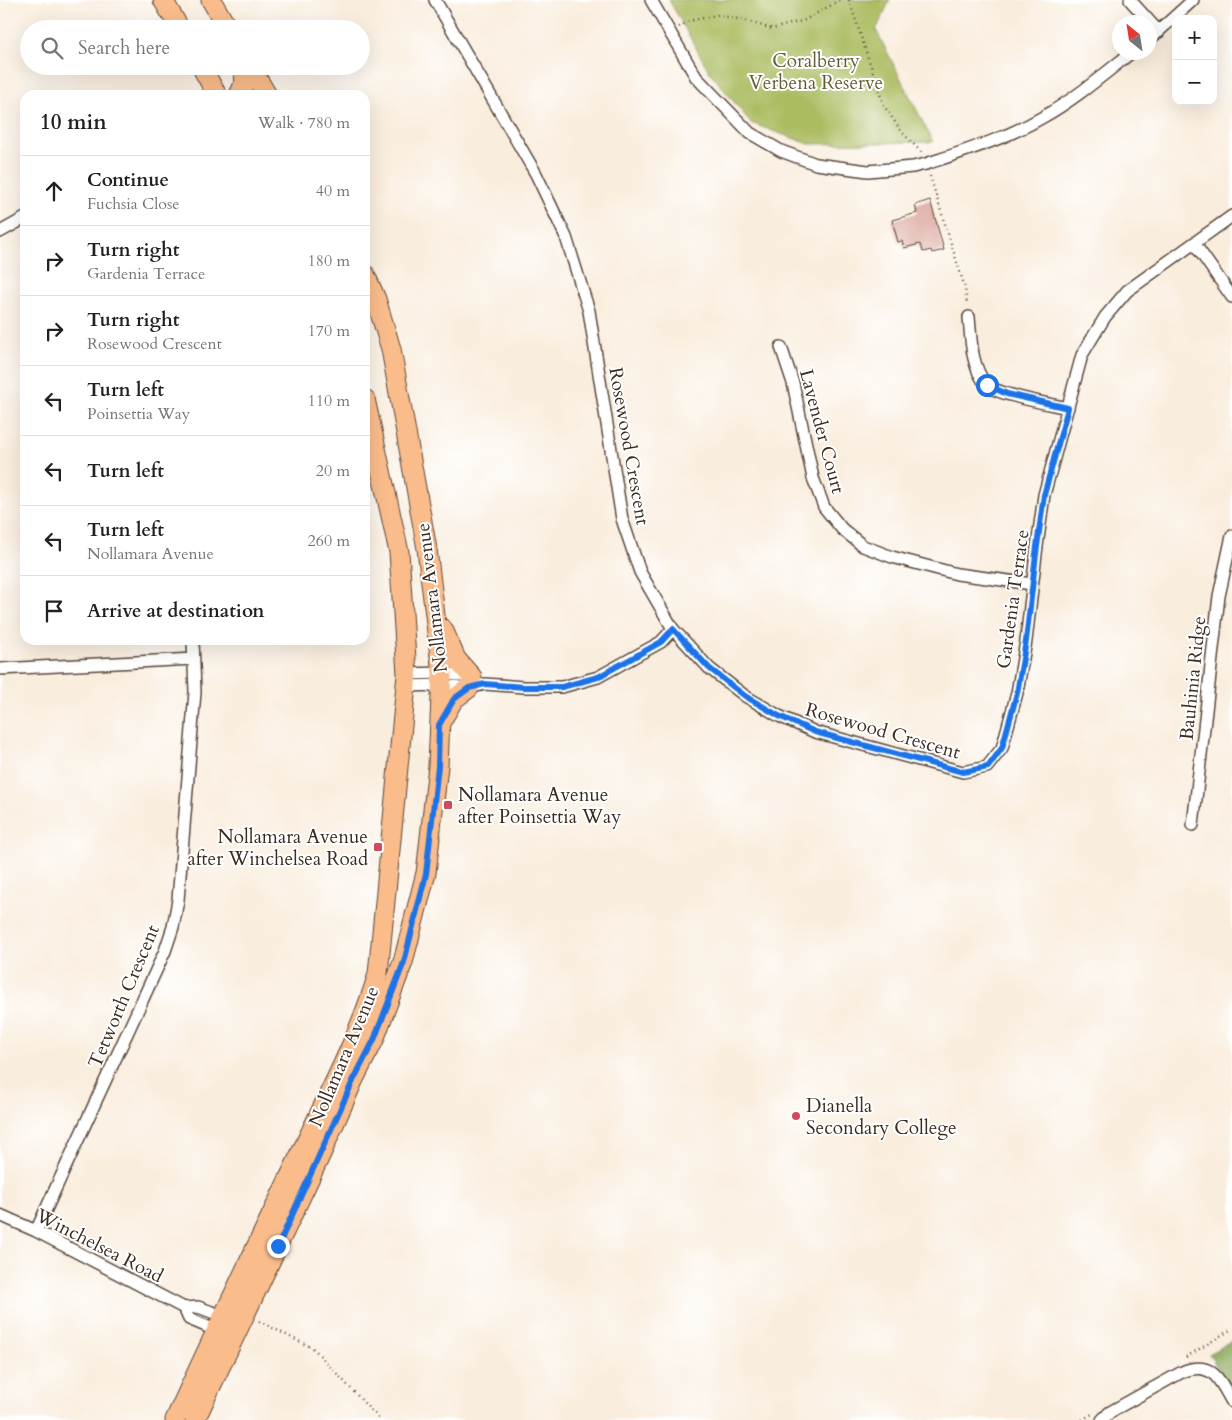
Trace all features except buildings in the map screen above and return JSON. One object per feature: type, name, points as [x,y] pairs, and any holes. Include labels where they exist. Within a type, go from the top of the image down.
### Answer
[{"type":"main road","points":[[163,0],[175,20]]},
{"type":"main road","points":[[211,0],[223,20]]},
{"type":"main road","points":[[205,75],[211,90]]},
{"type":"main road","points":[[241,90],[245,82],[244,75]]},
{"type":"main road","points":[[255,75],[264,90]]},
{"type":"main road","name":"Nollamara Avenue","points":[[195,1420],[244,1326],[378,1032],[404,962],[426,874],[438,766],[441,679],[427,549],[391,349],[370,285]]},
{"type":"main road","name":"Nollamara Avenue","points":[[176,1420],[369,1004],[378,974],[407,680],[399,552],[370,421]]},
{"type":"main road","points":[[434,607],[456,659],[475,683],[454,699],[439,725]]},
{"type":"main road","points":[[384,920],[403,920],[418,877],[428,858]]},
{"type":"street","name":"Rosewood Crescent","points":[[434,0],[536,174],[566,237],[589,311],[622,520],[640,572],[673,629],[709,668],[745,696],[779,716],[815,732],[963,772],[988,767]]},
{"type":"street","points":[[651,0],[696,77],[750,133],[781,151],[816,164],[868,171],[926,164],[1013,132],[1042,118],[1070,100],[1122,60]]},
{"type":"street","points":[[1130,0],[1159,32],[1193,0]]},
{"type":"street","name":"Gardenia Terrace","points":[[988,767],[1002,748],[1017,693],[1026,641],[1044,495],[1082,355],[1105,317],[1127,291],[1232,216]]},
{"type":"street","points":[[0,232],[20,221]]},
{"type":"street","points":[[1194,243],[1232,297]]},
{"type":"street","points":[[969,317],[977,368],[987,385],[1007,394],[1068,408]]},
{"type":"street","name":"Lavender Court","points":[[781,347],[793,383],[813,478],[824,507],[842,529],[863,546],[892,557],[958,574],[1032,584]]},
{"type":"street","name":"Bauhinia Ridge","points":[[1193,825],[1219,596],[1232,536]]},
{"type":"street","points":[[407,680],[441,679],[524,687],[562,687],[598,677],[661,642],[673,629]]},
{"type":"street","name":"Tetworth Crescent","points":[[36,1231],[165,951],[173,927],[178,900],[195,692],[193,645]]},
{"type":"street","points":[[0,669],[194,659]]},
{"type":"street","name":"Winchelsea Road","points":[[0,1215],[36,1231],[184,1308],[189,1319],[244,1326]]},
{"type":"street","name":"Winchelsea Road","points":[[219,1324],[244,1326]]},
{"type":"street","points":[[1102,1420],[1110,1412],[1194,1367],[1206,1369],[1219,1379],[1232,1402]]},
{"type":"path","points":[[670,32],[689,21],[717,15],[744,20],[772,29],[805,20],[840,0]]},
{"type":"path","points":[[849,0],[884,106],[902,132],[923,155]]},
{"type":"path","points":[[930,176],[965,288],[969,317]]},
{"type":"path","points":[[244,1326],[314,1349],[380,1420]]},
{"type":"green space","name":"Coralberry Verbena Reserve","points":[[669,0],[890,0],[876,30],[933,142],[809,144],[751,123],[709,71]]},
{"type":"green space","points":[[1232,1340],[1232,1392],[1209,1354]]},
{"type":"place","name":"Nollamara Avenue after Poinsettia Way","points":[[448,805]]},
{"type":"place","name":"Nollamara Avenue after Winchelsea Road","points":[[378,847]]},
{"type":"place","name":"Dianella Secondary College","points":[[796,1116]]},
{"type":"route","points":[[278,1246],[353,1081],[374,1040],[404,962],[426,874],[438,766],[439,725],[454,699],[460,694],[469,688],[485,684],[562,687],[598,677],[661,642],[673,629],[709,668],[745,696],[779,716],[815,732],[963,772],[988,767],[1002,748],[1017,693],[1026,641],[1044,495],[1068,408],[1007,394],[987,385]]}]
